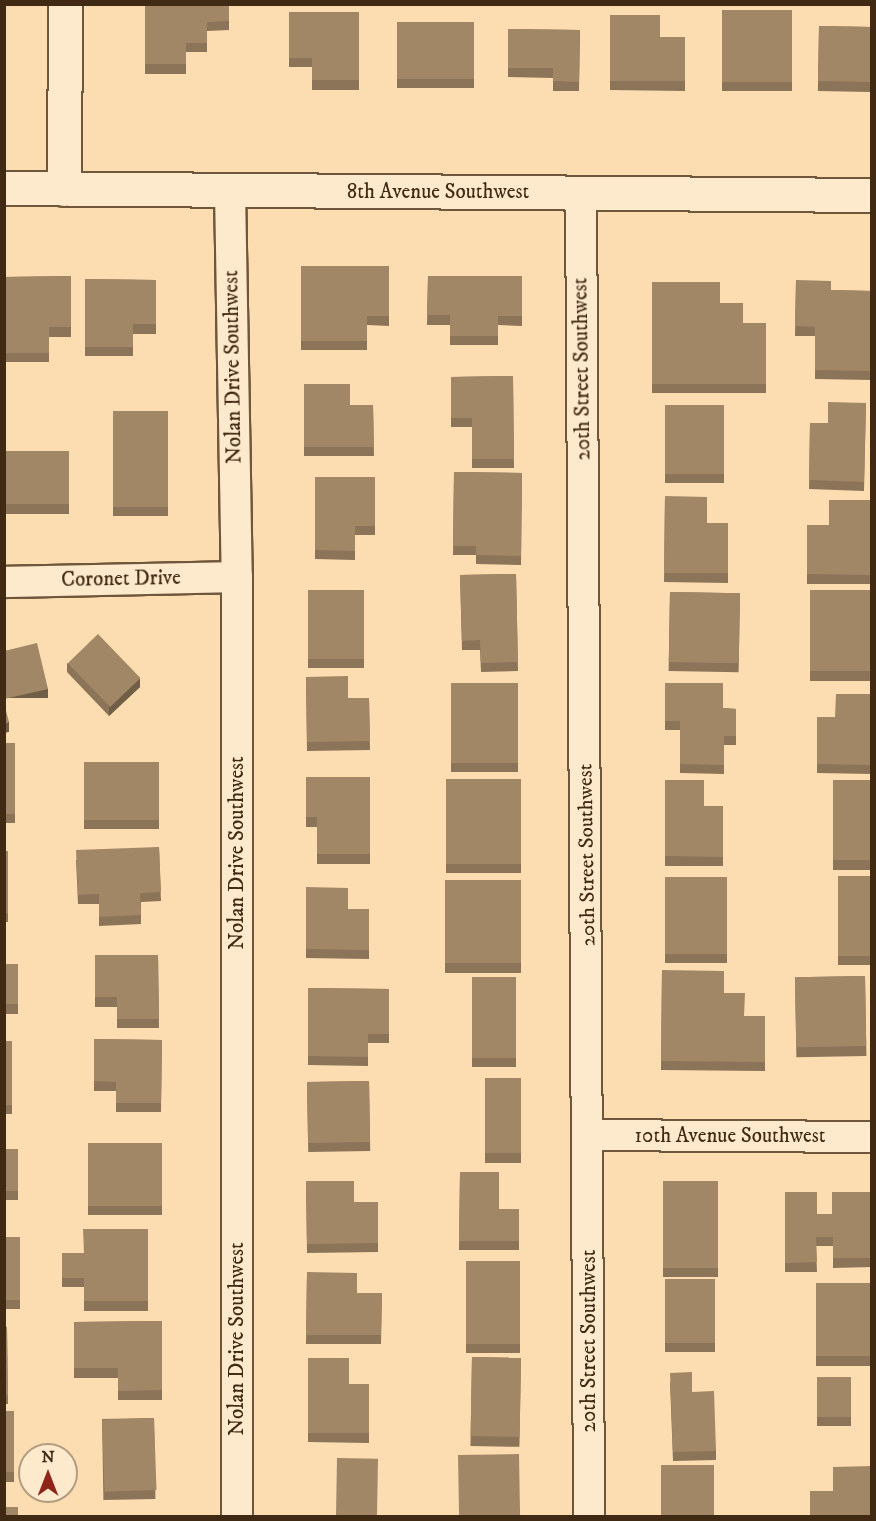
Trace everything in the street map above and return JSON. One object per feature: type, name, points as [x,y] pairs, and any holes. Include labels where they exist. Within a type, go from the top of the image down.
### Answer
[{"type":"street","points":[[63,189],[65,4]]},
{"type":"street","name":"8th Avenue Southwest","points":[[4,188],[872,195]]},
{"type":"street","name":"Nolan Drive Southwest","points":[[230,190],[237,577],[237,1516]]},
{"type":"street","name":"20th Street Southwest","points":[[581,193],[589,1136],[589,1516]]},
{"type":"street","name":"Coronet Drive","points":[[4,582],[237,577]]},
{"type":"street","name":"10th Avenue Southwest","points":[[589,1136],[872,1137]]},
{"type":"building","points":[[145,4],[229,4],[229,21],[207,22],[207,43],[186,43],[186,64],[145,64]]},
{"type":"building","points":[[722,10],[792,10],[792,82],[722,82]]},
{"type":"building","points":[[289,12],[359,12],[359,80],[312,80],[312,58],[289,58]]},
{"type":"building","points":[[610,15],[660,15],[660,37],[685,37],[685,81],[610,81]]},
{"type":"building","points":[[397,22],[474,22],[474,79],[397,79]]},
{"type":"building","points":[[819,26],[872,27],[871,82],[818,81]]},
{"type":"building","points":[[508,29],[580,30],[579,82],[553,81],[553,68],[508,68]]},
{"type":"building","points":[[301,266],[389,266],[389,316],[367,316],[367,341],[301,341]]},
{"type":"building","points":[[71,276],[71,327],[49,327],[49,353],[4,353],[4,277]]},
{"type":"building","points":[[428,276],[522,276],[522,316],[498,316],[498,336],[450,336],[450,315],[427,315]]},
{"type":"building","points":[[85,279],[156,280],[156,324],[133,324],[133,347],[85,347]]},
{"type":"building","points":[[796,280],[831,281],[831,290],[872,291],[872,371],[815,370],[815,327],[795,326]]},
{"type":"building","points":[[652,282],[720,282],[720,303],[743,303],[743,323],[766,323],[766,384],[652,384]]},
{"type":"building","points":[[513,376],[514,459],[472,459],[472,418],[451,418],[451,377]]},
{"type":"building","points":[[304,384],[350,384],[350,405],[373,405],[374,447],[304,447]]},
{"type":"building","points":[[828,402],[866,403],[864,482],[809,480],[810,423],[828,423]]},
{"type":"building","points":[[665,405],[724,405],[724,474],[665,474]]},
{"type":"building","points":[[113,411],[168,411],[168,507],[113,507]]},
{"type":"building","points":[[4,451],[69,451],[69,504],[4,504]]},
{"type":"building","points":[[454,472],[522,473],[521,556],[476,555],[476,546],[453,546]]},
{"type":"building","points":[[315,477],[375,477],[375,526],[355,526],[355,551],[315,550]]},
{"type":"building","points":[[665,496],[707,497],[707,523],[728,523],[728,573],[664,573]]},
{"type":"building","points":[[829,500],[872,500],[872,575],[807,574],[807,525],[829,525]]},
{"type":"building","points":[[516,574],[518,662],[481,663],[480,640],[462,641],[460,575]]},
{"type":"building","points":[[308,590],[364,590],[364,659],[308,659]]},
{"type":"building","points":[[810,590],[872,590],[872,671],[810,671]]},
{"type":"building","points":[[670,592],[740,593],[739,663],[669,662]]},
{"type":"building","points":[[98,634],[140,678],[110,707],[68,663]]},
{"type":"building","points":[[37,643],[48,689],[4,699],[4,651]]},
{"type":"building","points":[[348,676],[348,698],[369,698],[370,741],[307,742],[306,677]]},
{"type":"building","points":[[451,683],[518,683],[518,763],[451,763]]},
{"type":"building","points":[[665,683],[723,683],[723,708],[736,709],[736,736],[724,736],[724,765],[680,764],[680,721],[665,721]]},
{"type":"building","points":[[836,694],[872,694],[872,765],[817,764],[817,717],[835,717]]},
{"type":"building","points":[[4,703],[9,722],[4,723]]},
{"type":"building","points":[[4,743],[15,743],[15,814],[4,814]]},
{"type":"building","points":[[84,762],[159,762],[159,820],[84,820]]},
{"type":"building","points":[[306,777],[370,777],[370,854],[317,854],[317,817],[306,817]]},
{"type":"building","points":[[446,779],[521,779],[521,864],[446,864]]},
{"type":"building","points":[[665,780],[704,780],[704,806],[723,806],[723,857],[665,856]]},
{"type":"building","points":[[833,780],[872,780],[872,860],[833,860]]},
{"type":"building","points":[[159,847],[161,892],[140,893],[141,915],[99,917],[99,894],[78,895],[76,850]]},
{"type":"building","points":[[4,851],[8,851],[8,913],[4,913]]},
{"type":"building","points":[[838,876],[872,876],[872,956],[838,956]]},
{"type":"building","points":[[665,877],[727,877],[727,954],[665,954]]},
{"type":"building","points":[[445,880],[521,880],[521,963],[445,963]]},
{"type":"building","points":[[306,887],[348,888],[348,909],[369,909],[369,950],[306,949]]},
{"type":"building","points":[[95,955],[158,955],[159,1019],[117,1019],[117,997],[95,997]]},
{"type":"building","points":[[4,964],[18,964],[18,1004],[4,1004]]},
{"type":"building","points":[[662,970],[724,971],[724,993],[745,993],[744,1016],[765,1016],[765,1062],[661,1061]]},
{"type":"building","points":[[865,976],[866,1046],[796,1047],[795,977]]},
{"type":"building","points":[[472,977],[516,977],[516,1058],[472,1058]]},
{"type":"building","points":[[308,988],[389,989],[389,1034],[368,1034],[368,1057],[308,1056]]},
{"type":"building","points":[[94,1039],[162,1040],[161,1103],[116,1103],[116,1082],[94,1081]]},
{"type":"building","points":[[4,1041],[12,1041],[12,1105],[4,1105]]},
{"type":"building","points":[[485,1078],[521,1078],[521,1153],[485,1153]]},
{"type":"building","points":[[369,1081],[370,1142],[308,1143],[307,1082]]},
{"type":"building","points":[[88,1143],[162,1143],[162,1206],[88,1206]]},
{"type":"building","points":[[4,1149],[18,1149],[18,1191],[4,1191]]},
{"type":"building","points":[[460,1172],[499,1172],[499,1209],[519,1209],[519,1241],[459,1241]]},
{"type":"building","points":[[306,1181],[354,1181],[354,1202],[378,1202],[378,1243],[307,1244]]},
{"type":"building","points":[[663,1181],[718,1181],[718,1268],[663,1268]]},
{"type":"building","points":[[785,1192],[817,1192],[817,1214],[832,1214],[832,1192],[872,1192],[872,1258],[833,1258],[833,1237],[816,1237],[817,1262],[785,1263]]},
{"type":"building","points":[[83,1229],[148,1229],[148,1301],[84,1301],[84,1278],[62,1278],[62,1253],[84,1253]]},
{"type":"building","points":[[4,1237],[20,1237],[20,1300],[4,1300]]},
{"type":"building","points":[[466,1261],[520,1261],[520,1344],[466,1344]]},
{"type":"building","points":[[307,1272],[357,1273],[357,1293],[382,1293],[381,1335],[306,1335]]},
{"type":"building","points":[[665,1279],[715,1279],[715,1343],[665,1343]]},
{"type":"building","points":[[816,1283],[872,1283],[872,1356],[816,1356]]},
{"type":"building","points":[[162,1321],[162,1390],[118,1391],[118,1368],[74,1368],[74,1322]]},
{"type":"building","points":[[4,1327],[7,1327],[8,1395],[4,1395]]},
{"type":"building","points":[[472,1357],[521,1358],[520,1437],[471,1436]]},
{"type":"building","points":[[308,1358],[349,1358],[349,1384],[369,1384],[369,1433],[308,1433]]},
{"type":"building","points":[[692,1372],[692,1392],[714,1391],[716,1451],[673,1452],[670,1373]]},
{"type":"building","points":[[817,1377],[851,1377],[851,1417],[817,1417]]},
{"type":"building","points":[[4,1411],[14,1411],[14,1472],[4,1472]]},
{"type":"building","points":[[154,1418],[157,1490],[105,1492],[102,1420]]},
{"type":"building","points":[[519,1454],[520,1516],[459,1516],[458,1455]]},
{"type":"building","points":[[337,1458],[378,1459],[377,1516],[336,1516]]},
{"type":"building","points":[[661,1465],[714,1465],[714,1516],[661,1516]]},
{"type":"building","points":[[872,1466],[872,1516],[810,1516],[810,1491],[833,1491],[833,1467]]},
{"type":"building","points":[[4,1507],[18,1507],[18,1516],[4,1516]]}]
